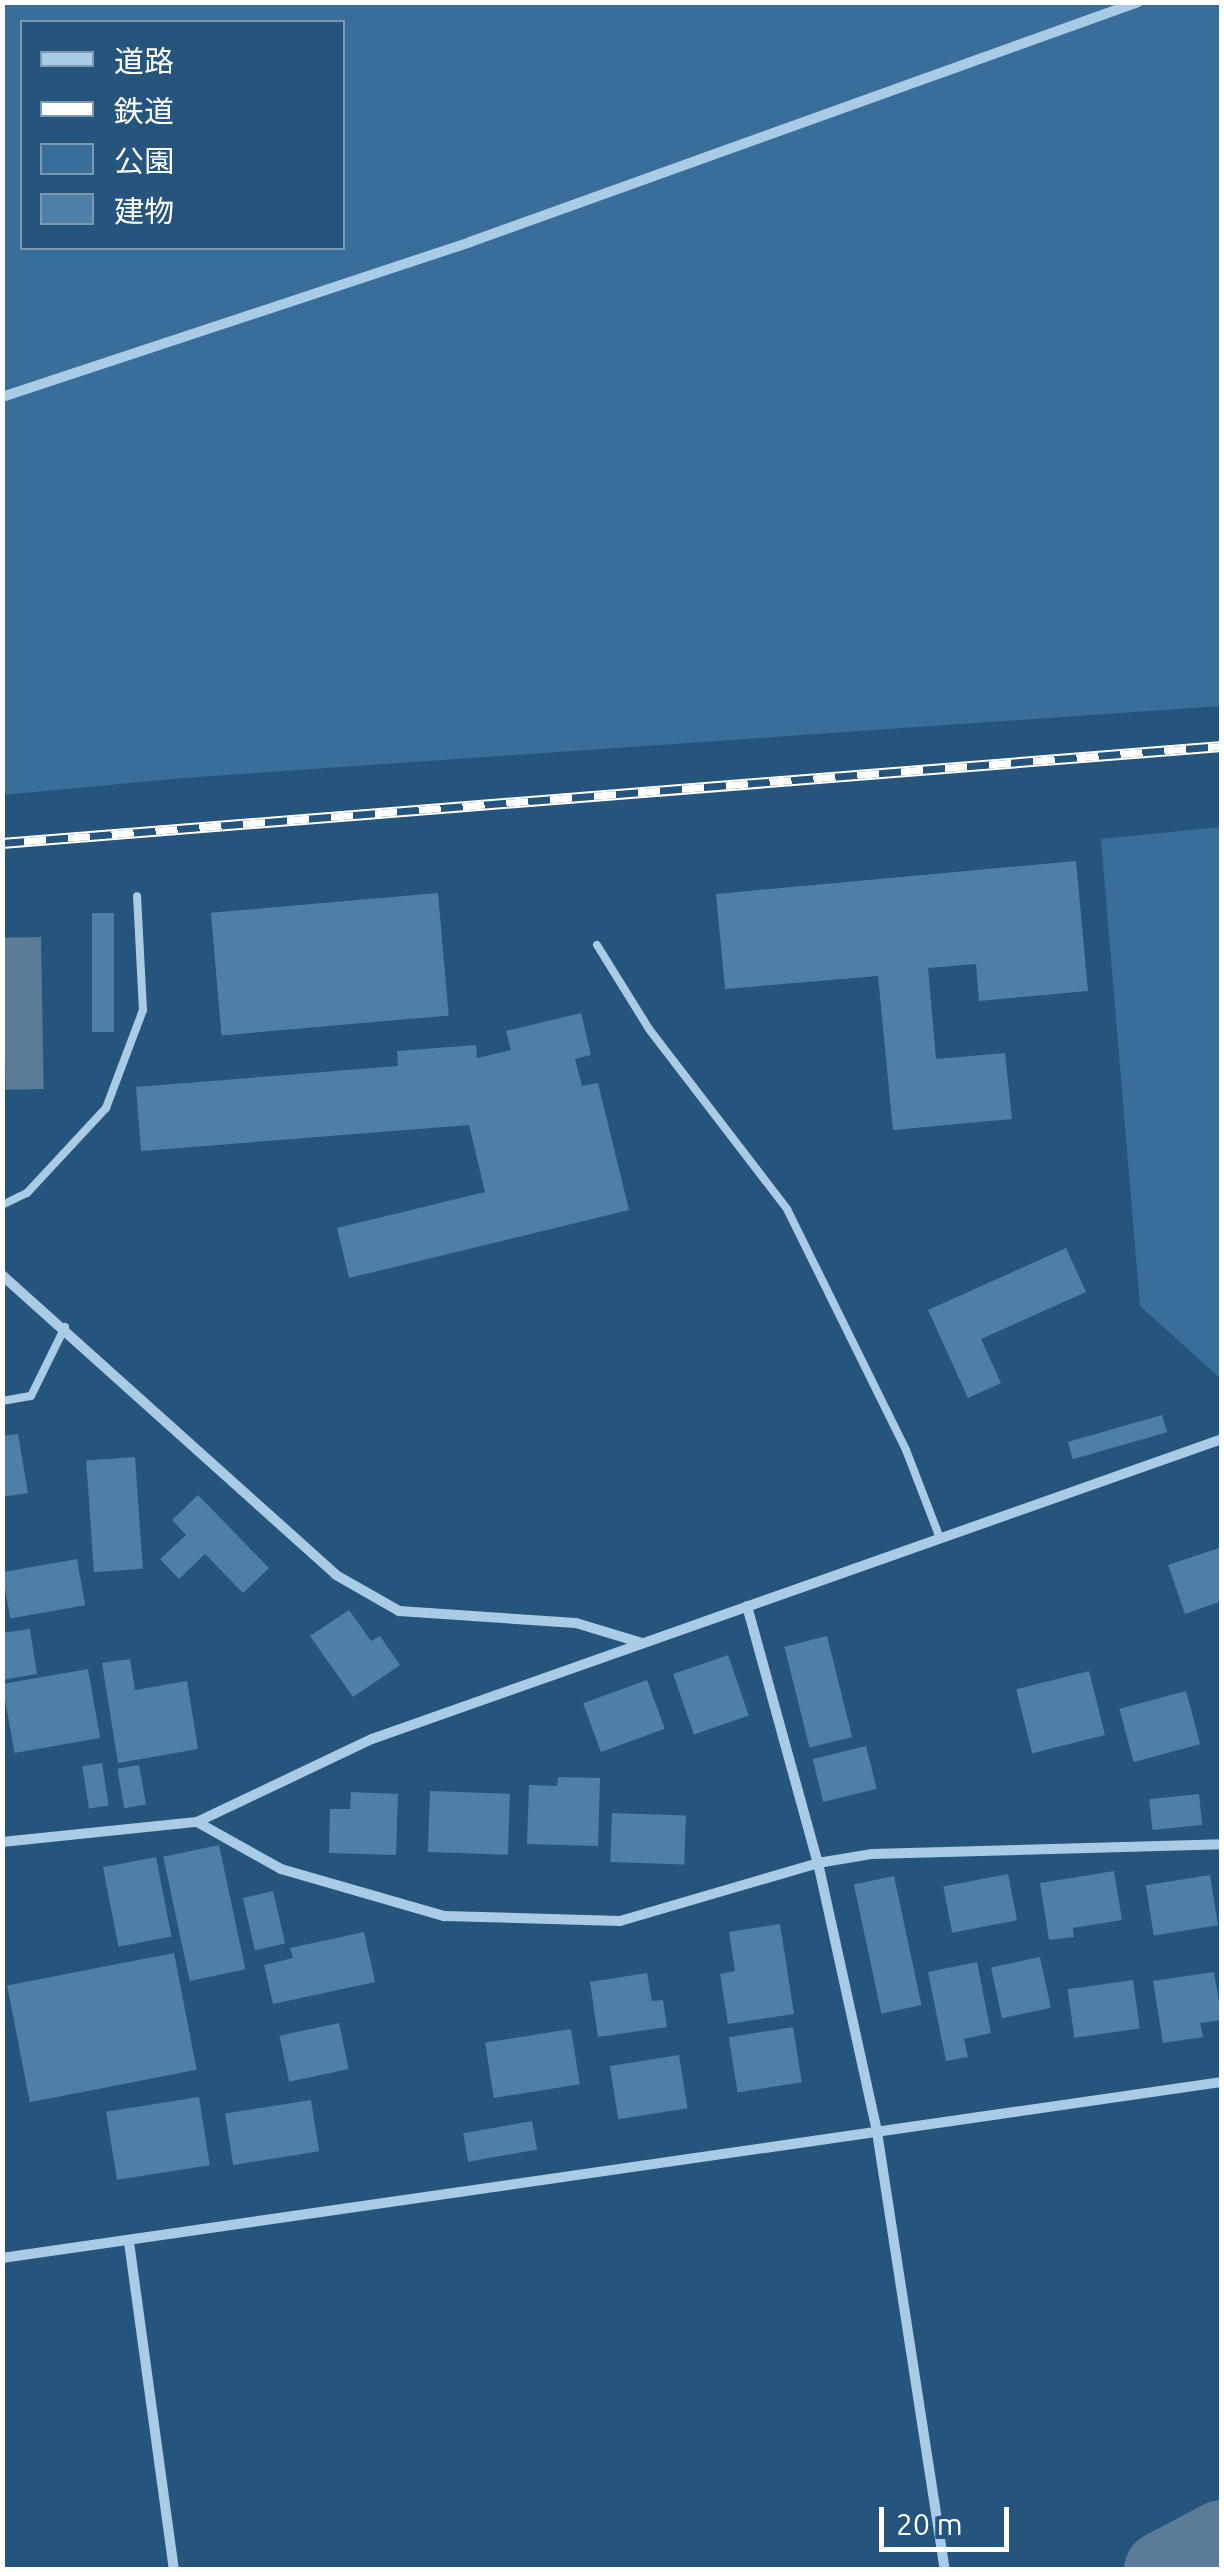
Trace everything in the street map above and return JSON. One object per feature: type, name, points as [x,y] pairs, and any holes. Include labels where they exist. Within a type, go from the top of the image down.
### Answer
[{"type":"street","points":[[2,398],[470,242],[1138,2]]},
{"type":"street","points":[[2,1275],[65,1326],[336,1576],[400,1611],[576,1623],[643,1643]]},
{"type":"street","points":[[2,1842],[197,1822],[372,1739],[1222,1439]]},
{"type":"street","points":[[747,1606],[818,1863],[877,2132],[946,2570]]},
{"type":"street","points":[[197,1822],[281,1870],[444,1916],[620,1921],[818,1863],[872,1854],[1222,1844]]},
{"type":"street","points":[[2,2258],[1222,2082]]},
{"type":"street","points":[[128,2242],[174,2570]]},
{"type":"lane","points":[[2,1205],[27,1193],[106,1108],[142,1010],[137,896]]},
{"type":"lane","points":[[598,945],[648,1029],[787,1209],[906,1450],[940,1538]]},
{"type":"lane","points":[[2,1401],[31,1396],[65,1326]]},
{"type":"green space","points":[[3,3],[1221,3],[1221,706],[183,778],[3,795]]},
{"type":"green space","points":[[1222,827],[1221,1379],[1140,1306],[1101,839]]},
{"type":"shaded area","points":[[41,937],[44,1089],[6,1090],[3,938]]},
{"type":"building","points":[[1076,861],[1088,991],[979,1001],[976,964],[928,968],[936,1059],[1005,1053],[1012,1119],[893,1130],[878,976],[725,989],[716,894]]},
{"type":"building","points":[[438,893],[449,1016],[222,1035],[211,913]]},
{"type":"building","points":[[92,913],[114,913],[114,1032],[92,1032]]},
{"type":"building","points":[[581,1013],[591,1055],[575,1059],[582,1086],[598,1083],[629,1210],[349,1278],[337,1228],[485,1192],[469,1125],[141,1151],[136,1087],[398,1066],[397,1051],[476,1045],[477,1058],[511,1050],[506,1031]]},
{"type":"building","points":[[1066,1248],[1086,1292],[981,1339],[1001,1383],[968,1398],[928,1310]]},
{"type":"building","points":[[1162,1415],[1167,1432],[1073,1459],[1068,1442]]},
{"type":"building","points":[[18,1434],[28,1493],[2,1497],[2,1436]]},
{"type":"building","points":[[135,1457],[143,1569],[94,1572],[86,1460]]},
{"type":"building","points":[[198,1495],[269,1568],[243,1593],[205,1554],[179,1579],[160,1559],[186,1535],[172,1520]]},
{"type":"building","points":[[1222,1547],[1222,1601],[1185,1614],[1168,1565]]},
{"type":"building","points":[[77,1559],[85,1605],[10,1618],[2,1572]]},
{"type":"building","points":[[349,1610],[371,1641],[380,1636],[400,1665],[353,1697],[310,1636]]},
{"type":"building","points":[[30,1629],[37,1674],[2,1680],[2,1633]]},
{"type":"building","points":[[827,1636],[852,1737],[809,1748],[784,1647]]},
{"type":"building","points":[[728,1655],[749,1716],[694,1734],[673,1674]]},
{"type":"building","points":[[130,1659],[135,1690],[187,1681],[198,1749],[118,1763],[102,1663]]},
{"type":"building","points":[[88,1669],[100,1738],[14,1753],[2,1684]]},
{"type":"building","points":[[1089,1671],[1105,1735],[1032,1753],[1016,1689]]},
{"type":"building","points":[[647,1680],[665,1729],[601,1752],[583,1703]]},
{"type":"building","points":[[1186,1691],[1200,1744],[1134,1762],[1119,1709]]},
{"type":"building","points":[[866,1746],[877,1789],[823,1802],[813,1759]]},
{"type":"building","points":[[102,1763],[109,1805],[89,1809],[82,1766]]},
{"type":"building","points":[[139,1765],[146,1804],[124,1808],[117,1769]]},
{"type":"building","points":[[558,1777],[600,1778],[598,1846],[527,1844],[529,1785],[557,1786]]},
{"type":"building","points":[[430,1791],[510,1794],[508,1855],[428,1852]]},
{"type":"building","points":[[351,1792],[398,1794],[396,1855],[329,1853],[330,1809],[350,1809]]},
{"type":"building","points":[[1199,1794],[1202,1825],[1153,1830],[1149,1799]]},
{"type":"building","points":[[612,1813],[686,1816],[684,1865],[610,1862]]},
{"type":"building","points":[[219,1845],[245,1969],[190,1981],[163,1857]]},
{"type":"building","points":[[156,1857],[171,1937],[118,1947],[103,1867]]},
{"type":"building","points":[[1114,1871],[1122,1920],[1073,1928],[1074,1937],[1049,1940],[1040,1883]]},
{"type":"building","points":[[1008,1874],[1017,1920],[952,1933],[943,1887]]},
{"type":"building","points":[[1210,1875],[1218,1925],[1154,1936],[1146,1885]]},
{"type":"building","points":[[894,1876],[921,2005],[881,2014],[854,1885]]},
{"type":"building","points":[[273,1891],[285,1944],[255,1951],[243,1898]]},
{"type":"building","points":[[780,1924],[794,2014],[728,2024],[720,1974],[735,1971],[729,1932]]},
{"type":"building","points":[[364,1932],[375,1982],[273,2004],[264,1965],[293,1958],[290,1948]]},
{"type":"building","points":[[174,1953],[197,2070],[30,2102],[7,1985]]},
{"type":"building","points":[[1040,1957],[1051,2008],[1002,2018],[991,1967]]},
{"type":"building","points":[[977,1962],[991,2033],[964,2039],[968,2057],[946,2061],[928,1972]]},
{"type":"building","points":[[1214,1972],[1222,2020],[1200,2023],[1203,2037],[1163,2043],[1153,1981]]},
{"type":"building","points":[[647,1973],[652,2001],[663,2000],[667,2027],[598,2037],[590,1982]]},
{"type":"building","points":[[1133,1980],[1140,2029],[1074,2038],[1068,1989]]},
{"type":"building","points":[[339,2023],[349,2069],[289,2082],[279,2036]]},
{"type":"building","points":[[793,2027],[802,2082],[738,2092],[729,2037]]},
{"type":"building","points":[[571,2029],[580,2084],[494,2098],[485,2043]]},
{"type":"building","points":[[679,2055],[687,2108],[618,2119],[610,2066]]},
{"type":"building","points":[[199,2097],[210,2165],[117,2180],[106,2112]]},
{"type":"building","points":[[311,2100],[319,2151],[233,2165],[225,2114]]},
{"type":"building","points":[[532,2121],[537,2150],[468,2162],[463,2133]]},
{"type":"waterway","points":[[1163,2570],[1222,2539]]},
{"type":"railway","points":[[2,843],[1222,746]]}]
